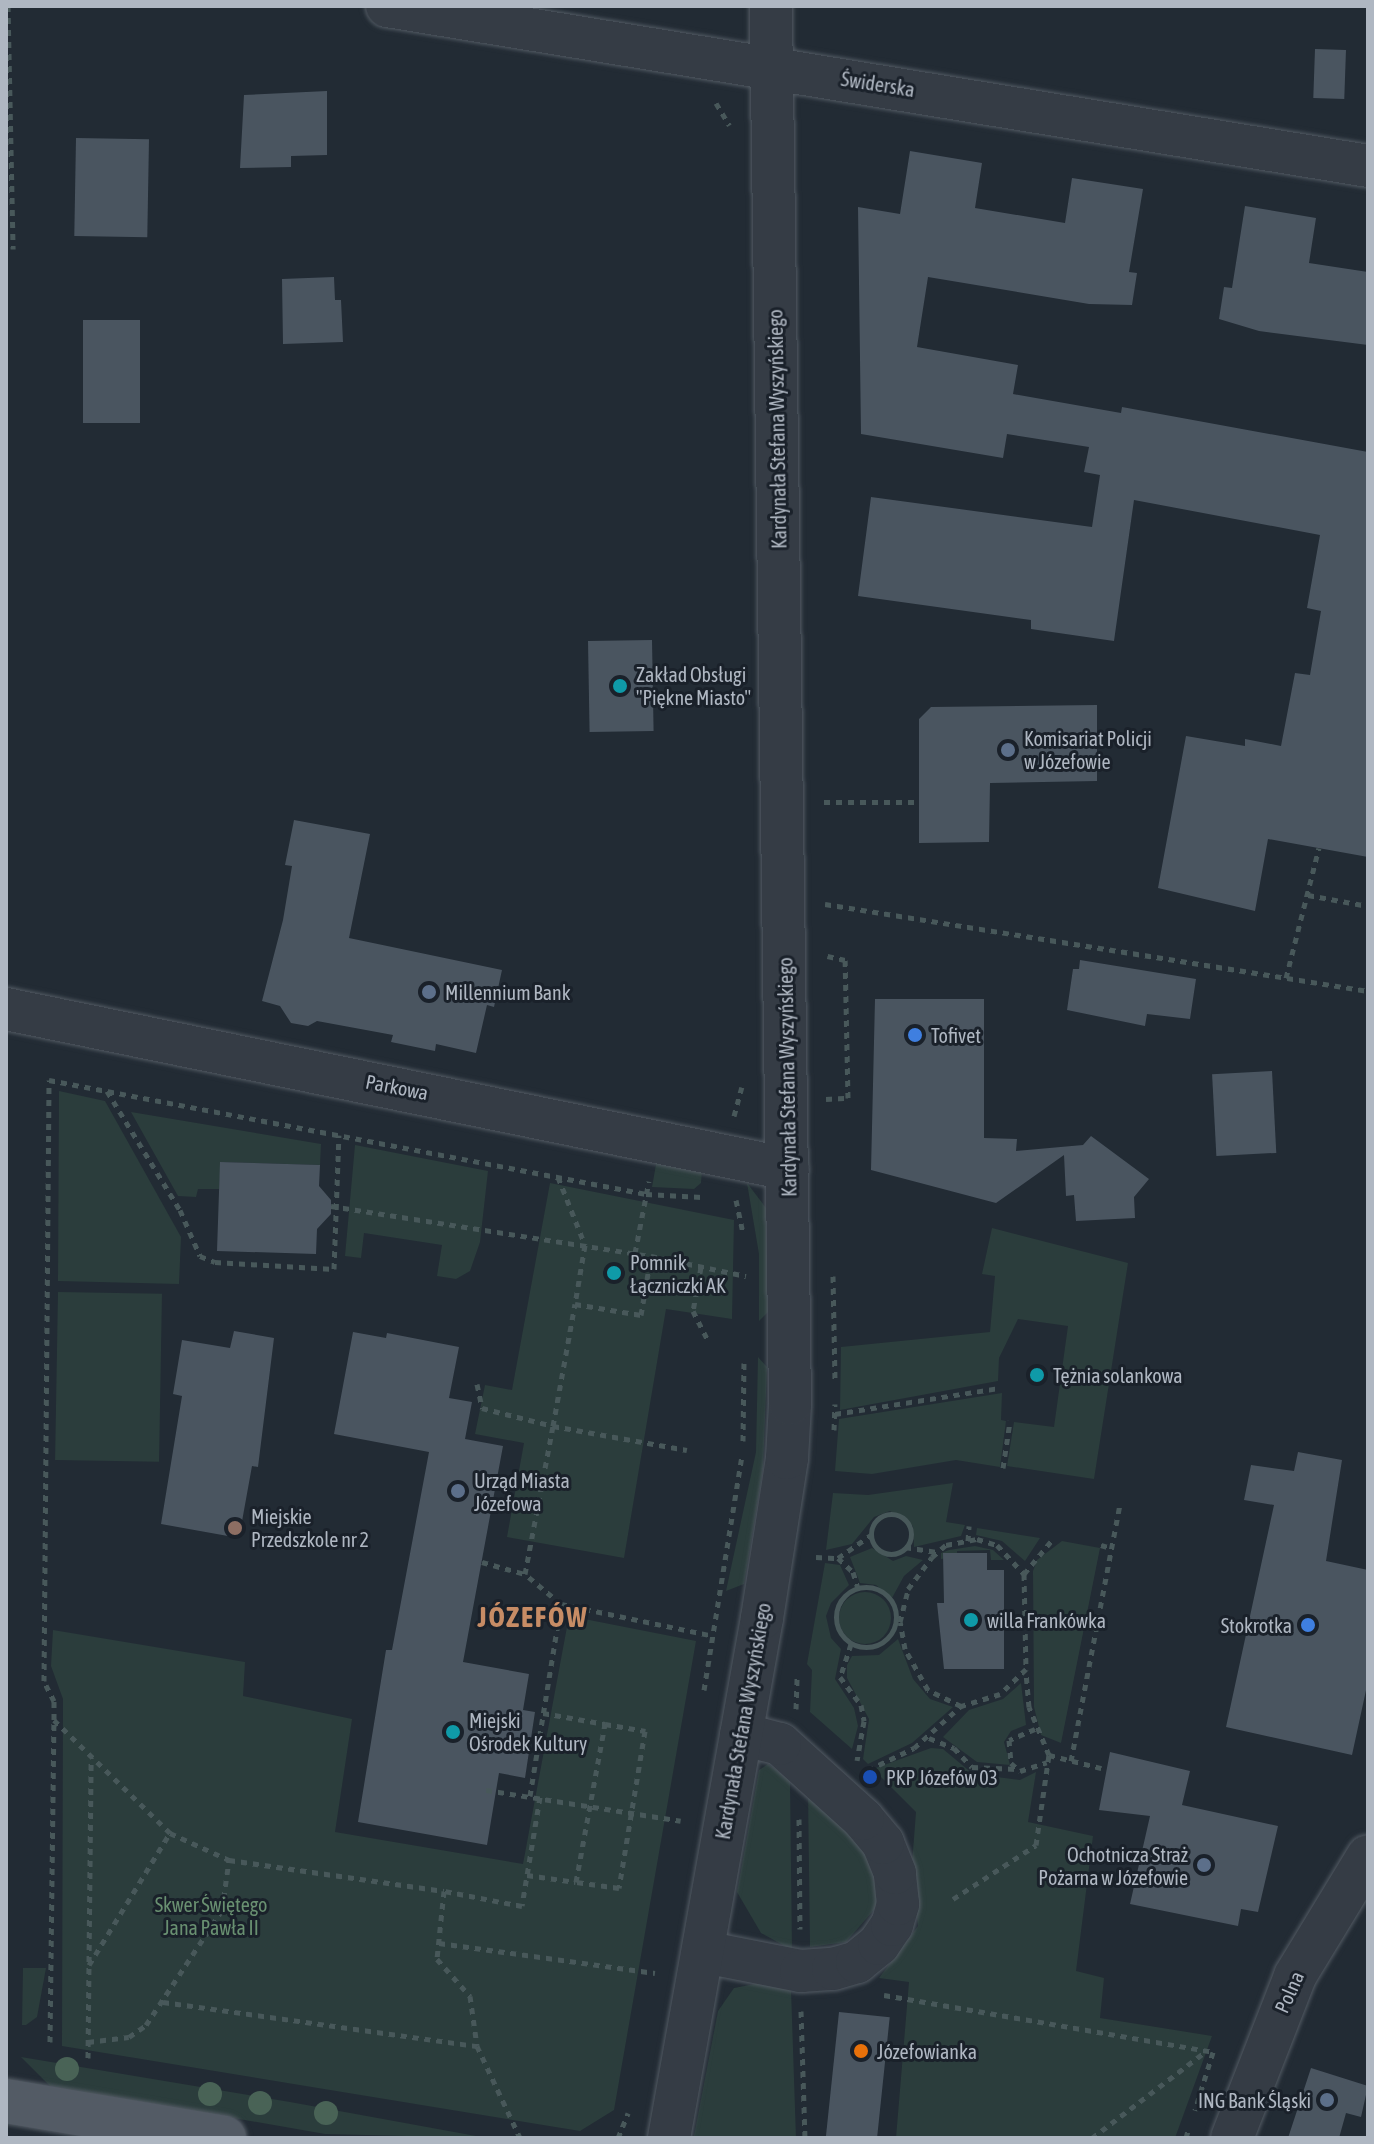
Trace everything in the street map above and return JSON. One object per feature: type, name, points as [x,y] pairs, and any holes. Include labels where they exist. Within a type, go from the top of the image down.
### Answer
[{"type":"main road","points":[[6,2101],[224,2138]]},
{"type":"street","name":"Świderska","points":[[387,6],[1368,166]]},
{"type":"street","name":"Kardynała Stefana Wyszyńskiego","points":[[669,2138],[704,1952],[787,1458],[788,1169],[771,6]]},
{"type":"street","name":"Parkowa","points":[[6,1009],[788,1169]]},
{"type":"street","points":[[704,1952],[801,1971],[833,1969],[857,1962],[879,1944],[892,1925],[898,1904],[895,1873],[883,1843],[863,1819],[780,1744],[741,1734]]},
{"type":"street","name":"Polna","points":[[1232,2138],[1295,1976],[1368,1856]]},
{"type":"path","points":[[8,6],[13,249]]},
{"type":"path","points":[[824,802],[919,802]]},
{"type":"path","points":[[1286,978],[1319,848]]},
{"type":"path","points":[[1308,895],[1368,906]]},
{"type":"path","points":[[824,904],[1368,991]]},
{"type":"path","points":[[825,944],[827,957],[845,960],[848,1098],[826,1099]]},
{"type":"path","points":[[50,2042],[54,1701],[44,1681],[49,1080],[646,1194],[707,1197]]},
{"type":"path","points":[[107,1091],[180,1210],[200,1256],[215,1262],[334,1269],[339,1135]]},
{"type":"path","points":[[635,1253],[656,1141]]},
{"type":"path","points":[[525,1574],[585,1245],[558,1177]]},
{"type":"path","points":[[731,1188],[743,1237]]},
{"type":"path","points":[[721,1197],[735,1198]]},
{"type":"path","points":[[334,1206],[635,1253],[746,1276]]},
{"type":"path","points":[[575,1304],[641,1315],[651,1256]]},
{"type":"path","points":[[745,1263],[746,1289]]},
{"type":"path","points":[[701,1267],[693,1311],[707,1339]]},
{"type":"path","points":[[703,1698],[709,1635],[743,1451],[745,1356]]},
{"type":"path","points":[[477,1384],[482,1408],[553,1426],[687,1450]]},
{"type":"path","points":[[835,1414],[1000,1388]]},
{"type":"path","points":[[1003,1468],[1010,1421]]},
{"type":"path","points":[[1071,1761],[1120,1504]]},
{"type":"path","points":[[838,1558],[871,1535],[879,1518],[897,1515],[910,1529],[905,1547]]},
{"type":"path","points":[[968,1541],[969,1526]]},
{"type":"path","points":[[871,1535],[875,1547],[887,1553],[905,1547],[938,1552],[968,1541],[997,1545],[1024,1574]]},
{"type":"path","points":[[953,1899],[1036,1845],[1048,1758],[1035,1729],[1026,1669],[1024,1574],[1052,1540]]},
{"type":"path","points":[[1101,1545],[1111,1548]]},
{"type":"path","points":[[851,1644],[880,1643],[893,1628],[908,1589],[938,1552]]},
{"type":"path","points":[[816,1557],[838,1558],[846,1562],[858,1589]]},
{"type":"path","points":[[482,1562],[525,1574],[561,1604],[709,1635]]},
{"type":"path","points":[[851,1644],[839,1630],[836,1611],[846,1594],[858,1589],[882,1593],[898,1611],[905,1649],[928,1690],[961,1706]]},
{"type":"path","points":[[530,1796],[561,1604]]},
{"type":"path","points":[[851,1644],[840,1677],[861,1705],[864,1721],[855,1768]]},
{"type":"path","points":[[862,1774],[928,1738],[961,1706],[988,1701],[1026,1669]]},
{"type":"path","points":[[527,1875],[619,1888],[645,1731],[543,1713]]},
{"type":"path","points":[[54,1720],[170,1833],[229,1860],[444,1891],[522,1906],[540,1797]]},
{"type":"path","points":[[576,1882],[605,1724]]},
{"type":"path","points":[[1017,1769],[1006,1750],[1009,1740],[1035,1729]]},
{"type":"path","points":[[928,1738],[954,1748],[972,1767],[1017,1769],[1048,1758],[1101,1768]]},
{"type":"path","points":[[88,2058],[91,1756]]},
{"type":"path","points":[[486,1790],[681,1821]]},
{"type":"path","points":[[89,1965],[170,1833]]},
{"type":"path","points":[[88,2042],[129,2037],[163,2002],[222,1910],[229,1860]]},
{"type":"path","points":[[444,1891],[437,1959],[470,1996],[477,2046],[520,2138],[587,2138]]},
{"type":"path","points":[[439,1943],[655,1973]]},
{"type":"path","points":[[880,1994],[1213,2052],[1186,2138]]},
{"type":"path","points":[[163,2002],[477,2046]]},
{"type":"path","points":[[801,2002],[805,2138]]},
{"type":"path","points":[[1092,2138],[1205,2052]]},
{"type":"path","points":[[618,2138],[632,2104]]},
{"type":"green space","points":[[59,1091],[105,1101],[181,1237],[179,1284],[58,1281]]},
{"type":"green space","points":[[131,1112],[321,1144],[320,1165],[221,1162],[219,1189],[198,1189],[196,1197],[178,1196]]},
{"type":"green space","points":[[355,1145],[488,1171],[480,1242],[470,1271],[456,1279],[437,1276],[442,1245],[364,1233],[361,1258],[345,1256]]},
{"type":"green space","points":[[657,1159],[702,1170],[701,1183],[694,1189],[652,1187]]},
{"type":"green space","points":[[550,1183],[734,1220],[732,1319],[666,1309],[624,1558],[507,1537],[524,1443],[475,1434],[485,1385],[512,1390]]},
{"type":"green space","points":[[747,1183],[766,1208],[768,1312],[759,1321],[759,1254]]},
{"type":"green space","points":[[992,1228],[1128,1263],[1094,1479],[1007,1466],[1014,1422],[1054,1427],[1068,1326],[1018,1319],[999,1358],[998,1381],[840,1410],[841,1347],[990,1332],[995,1276],[982,1274]]},
{"type":"green space","points":[[58,1292],[162,1294],[159,1462],[55,1460]]},
{"type":"green space","points":[[758,1357],[767,1367],[763,1469],[744,1584],[726,1591],[756,1452]]},
{"type":"green space","points":[[1002,1393],[1001,1420],[1006,1421],[1000,1467],[956,1460],[872,1474],[835,1471],[839,1419]]},
{"type":"green space","points":[[953,1483],[946,1522],[965,1525],[961,1536],[914,1547],[913,1526],[890,1511],[874,1517],[852,1544],[826,1550],[833,1493],[868,1495]]},
{"type":"green space","points":[[977,1528],[1040,1538],[1025,1561],[1002,1541],[976,1535]]},
{"type":"green space","points":[[1062,1541],[1100,1548],[1061,1743],[1041,1735],[1034,1707],[1033,1571],[1037,1560]]},
{"type":"green space","points":[[975,1546],[993,1550],[1004,1560],[991,1560],[990,1550],[957,1551],[957,1557],[941,1559],[941,1553]]},
{"type":"green space","points":[[872,1548],[893,1561],[906,1556],[923,1560],[904,1576],[892,1598],[876,1585],[860,1583],[850,1557]]},
{"type":"green space","points":[[825,1563],[840,1565],[849,1585],[831,1603],[826,1616],[831,1638],[841,1649],[835,1679],[854,1708],[858,1726],[852,1749],[810,1712],[812,1670],[807,1664]]},
{"type":"green space","points":[[865,1592],[883,1600],[891,1618],[883,1636],[865,1644],[847,1636],[839,1618],[847,1600]]},
{"type":"green space","name":"Skwer Świętego Jana Pawła II","points":[[569,1616],[696,1641],[614,2110],[580,2131],[62,2046],[63,1699],[51,1666],[53,1630],[245,1662],[243,1696],[352,1719],[335,1832],[523,1864]]},
{"type":"green space","points":[[898,1639],[913,1679],[930,1699],[953,1707],[912,1743],[868,1764],[863,1759],[869,1719],[847,1678],[847,1665],[852,1656],[879,1655]]},
{"type":"green space","points":[[1021,1683],[1026,1725],[1011,1731],[1004,1742],[1010,1765],[977,1762],[943,1737],[969,1710],[1003,1699]]},
{"type":"green space","points":[[931,1748],[943,1749],[973,1774],[1020,1780],[1036,1772],[1028,1822],[1093,1836],[1076,1971],[1104,1978],[1100,2018],[1212,2036],[1175,2138],[896,2138],[909,1982],[879,1978],[918,1926],[912,1864],[916,1812],[873,1769]]},
{"type":"green space","points":[[768,1764],[790,1780],[792,1950],[761,1933],[737,1892],[759,1770]]},
{"type":"green space","points":[[808,1792],[861,1843],[877,1876],[879,1904],[846,1942],[810,1947]]},
{"type":"green space","points":[[23,1968],[46,1968],[37,2017],[26,2025],[22,2025]]},
{"type":"green space","points":[[765,1982],[791,1989],[796,2138],[694,2136],[718,2011],[734,1988]]},
{"type":"green space","points":[[21,2057],[487,2138],[325,2134],[50,2086]]},
{"type":"building","points":[[1315,49],[1346,50],[1344,99],[1313,98]]},
{"type":"building","points":[[327,91],[327,155],[291,156],[291,167],[240,168],[244,95]]},
{"type":"building","points":[[76,138],[149,139],[147,237],[74,236]]},
{"type":"building","points":[[910,151],[982,163],[975,208],[1065,223],[1072,178],[1143,189],[1129,272],[1137,273],[1132,305],[1089,304],[928,277],[917,347],[1018,365],[1013,394],[1121,413],[1122,407],[1368,452],[1368,857],[1268,839],[1255,911],[1158,888],[1186,736],[1245,746],[1245,739],[1281,746],[1295,673],[1310,675],[1321,611],[1307,608],[1320,535],[1134,500],[1114,641],[1031,629],[1031,620],[858,596],[871,497],[1092,527],[1100,475],[1084,472],[1089,447],[1007,434],[1003,458],[861,434],[858,207],[900,214]]},
{"type":"building","points":[[1245,206],[1316,218],[1309,263],[1368,272],[1368,345],[1259,331],[1219,319],[1224,287],[1232,288]]},
{"type":"building","points":[[334,277],[335,300],[341,300],[343,342],[283,344],[282,279]]},
{"type":"building","points":[[83,320],[140,320],[140,423],[83,423]]},
{"type":"building","name":"Zakład Obsługi \"Piękne Miasto\"","points":[[652,640],[654,731],[590,732],[588,641]]},
{"type":"building","name":"Komisariat Policji w Józefowie","points":[[1097,705],[1097,781],[990,783],[989,842],[919,843],[919,719],[931,707]]},
{"type":"building","points":[[294,820],[370,834],[349,938],[502,970],[494,1007],[487,1005],[476,1053],[436,1044],[435,1051],[391,1042],[393,1035],[317,1021],[308,1026],[291,1023],[280,1006],[262,1001],[283,920],[292,866],[285,865]]},
{"type":"building","points":[[1080,960],[1196,979],[1190,1019],[1147,1014],[1145,1026],[1067,1010],[1073,969],[1079,969]]},
{"type":"building","points":[[875,999],[984,999],[984,1138],[1017,1139],[1016,1151],[1083,1145],[1091,1136],[1149,1179],[1134,1197],[1135,1218],[1076,1221],[1074,1195],[1066,1196],[1064,1155],[996,1203],[871,1170]]},
{"type":"building","points":[[1272,1071],[1276,1153],[1216,1156],[1212,1074]]},
{"type":"building","points":[[220,1162],[320,1165],[319,1186],[331,1200],[331,1214],[317,1229],[316,1254],[217,1251]]},
{"type":"building","points":[[234,1331],[274,1338],[258,1467],[252,1466],[239,1538],[161,1524],[182,1396],[173,1394],[182,1340],[230,1348]]},
{"type":"building","points":[[353,1332],[386,1338],[387,1333],[459,1347],[449,1398],[472,1402],[465,1439],[503,1446],[463,1662],[529,1674],[523,1710],[535,1712],[525,1778],[499,1773],[487,1845],[358,1822],[386,1650],[392,1650],[429,1452],[334,1434]]},
{"type":"building","name":"Stokrotka","points":[[1298,1452],[1342,1460],[1326,1561],[1368,1570],[1368,1681],[1352,1755],[1226,1727],[1274,1505],[1244,1500],[1251,1465],[1294,1471]]},
{"type":"building","name":"willa Frankówka","points":[[943,1553],[987,1553],[987,1570],[1004,1570],[1004,1669],[944,1669],[937,1603],[944,1603]]},
{"type":"building","name":"Ochotnicza Straż Pożarna w Józefowie","points":[[1110,1752],[1190,1771],[1182,1805],[1278,1826],[1258,1912],[1241,1909],[1238,1926],[1130,1904],[1150,1816],[1099,1810]]},
{"type":"building","points":[[839,2012],[890,2017],[877,2138],[826,2138]]},
{"type":"building","points":[[1311,2068],[1368,2086],[1361,2117],[1346,2113],[1339,2138],[1288,2138]]},
{"type":"place","name":"Zakład Obsługi \"Piękne Miasto\"","points":[[620,686]]},
{"type":"place","name":"Komisariat Policji w Józefowie","points":[[1008,750]]},
{"type":"place","name":"Millennium Bank","points":[[429,992]]},
{"type":"place","name":"Tofivet","points":[[915,1035]]},
{"type":"place","name":"Pomnik Łączniczki AK","points":[[614,1273]]},
{"type":"place","name":"Tężnia solankowa","points":[[1037,1375]]},
{"type":"place","name":"Urząd Miasta Józefowa","points":[[458,1491]]},
{"type":"place","name":"Miejskie Przedszkole nr 2","points":[[235,1528]]},
{"type":"place","name":"willa Frankówka","points":[[971,1620]]},
{"type":"place","name":"Stokrotka","points":[[1308,1625]]},
{"type":"place","name":"Miejski Ośrodek Kultury","points":[[453,1732]]},
{"type":"place","name":"PKP Józefów 03","points":[[870,1777]]},
{"type":"place","name":"Ochotnicza Straż Pożarna w Józefowie","points":[[1204,1865]]},
{"type":"place","name":"Józefowianka","points":[[861,2051]]},
{"type":"place","name":"ING Bank Śląski","points":[[1327,2100]]},
{"type":"district","name":"JÓZEFÓW","points":[[533,1617]]}]
